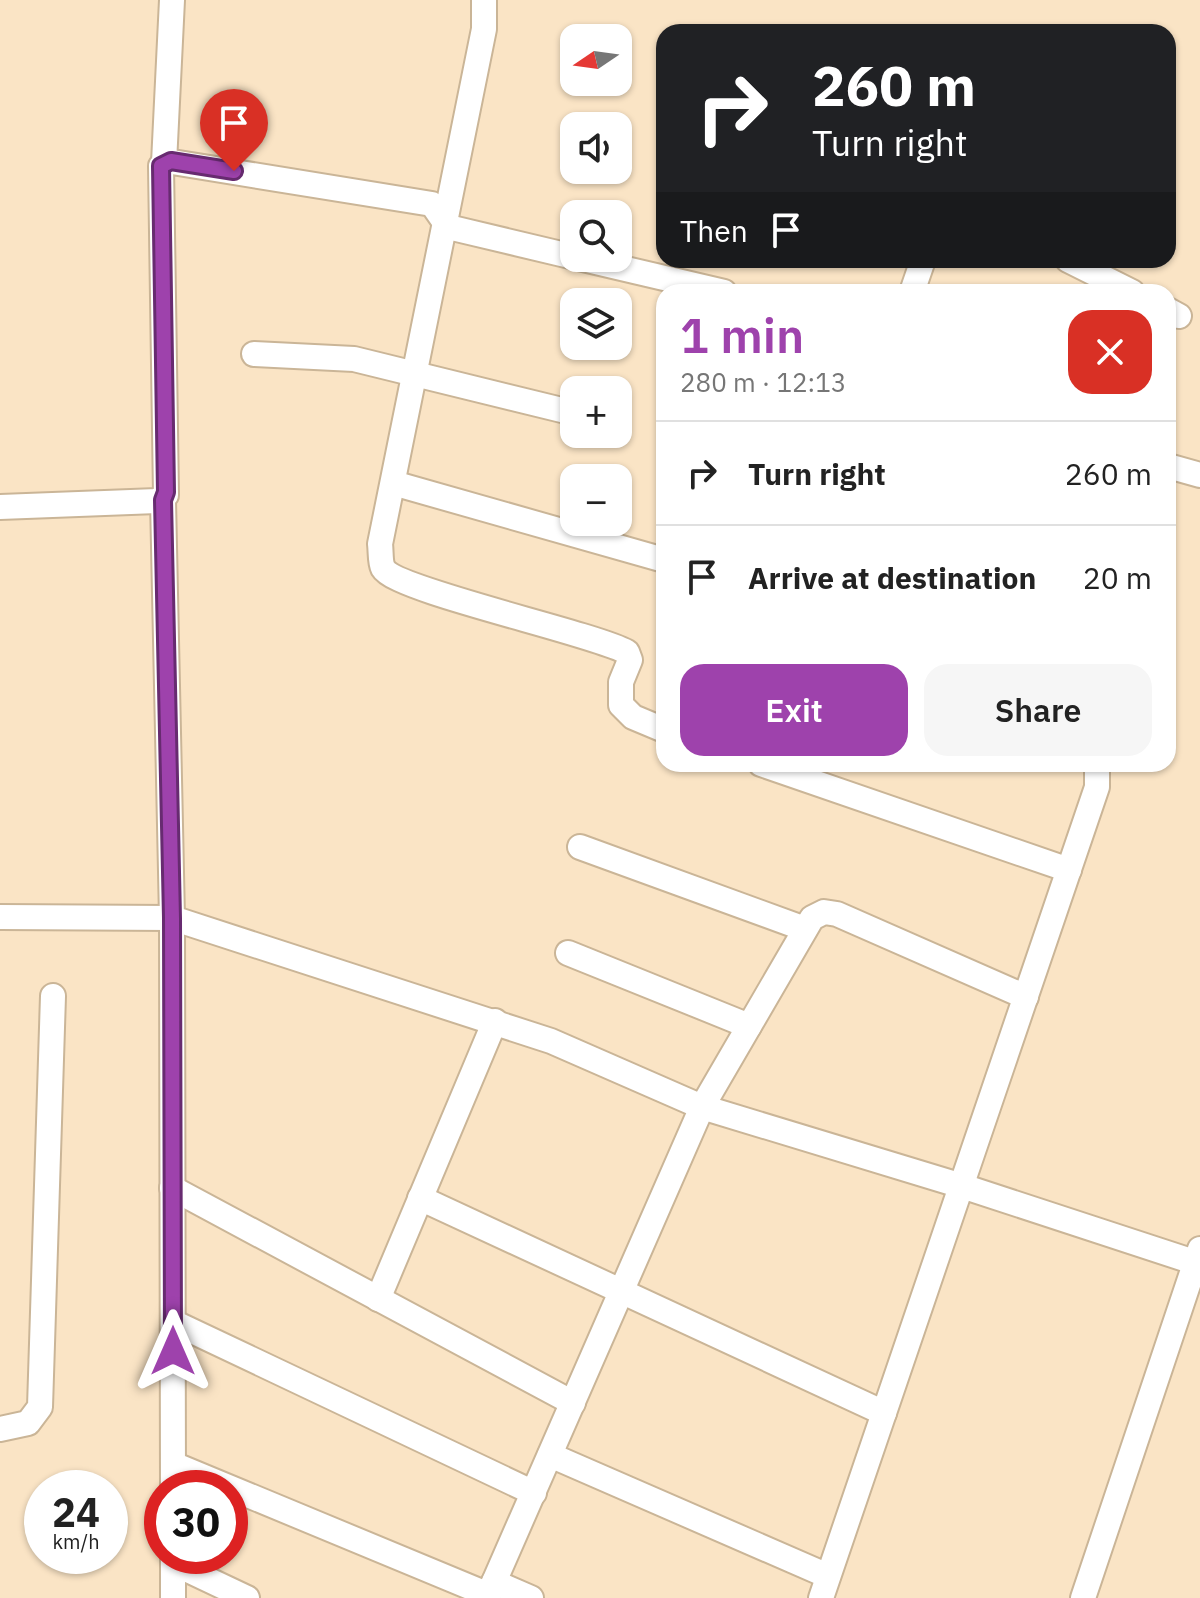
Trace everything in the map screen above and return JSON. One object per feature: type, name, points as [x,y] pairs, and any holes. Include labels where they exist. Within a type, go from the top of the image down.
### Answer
[{"type":"street","points":[[172,0],[164,163],[166,492],[163,500],[172,918],[173,1470]]},
{"type":"street","points":[[484,0],[484,29],[380,544],[383,568],[390,575],[627,652],[630,660],[621,682],[621,705],[633,717],[656,727]]},
{"type":"street","points":[[164,163],[178,161],[432,204],[444,225],[560,253]]},
{"type":"street","points":[[1084,268],[1116,284]]},
{"type":"street","points":[[632,270],[690,284]]},
{"type":"street","points":[[254,354],[354,359],[560,409]]},
{"type":"street","points":[[1176,468],[1200,475]]},
{"type":"street","points":[[393,483],[656,558]]},
{"type":"street","points":[[0,507],[163,500]]},
{"type":"street","points":[[784,772],[1069,870]]},
{"type":"street","points":[[550,1455],[825,1587],[1097,787],[1097,772]]},
{"type":"street","points":[[580,847],[805,929]]},
{"type":"street","points":[[490,1592],[702,1107],[812,918],[824,912],[837,914],[1026,997]]},
{"type":"street","points":[[0,917],[172,918],[495,1021],[551,1041],[702,1107],[1198,1258],[1083,1598]]},
{"type":"street","points":[[568,953],[749,1026]]},
{"type":"street","points":[[0,1429],[28,1423],[40,1407],[53,996]]},
{"type":"street","points":[[378,1299],[495,1021]]},
{"type":"street","points":[[172,1188],[573,1403]]},
{"type":"street","points":[[420,1198],[884,1413]]},
{"type":"street","points":[[173,1322],[534,1493]]},
{"type":"street","points":[[248,1503],[490,1592],[531,1598]]},
{"type":"street","points":[[173,1574],[173,1598]]},
{"type":"street","points":[[200,1574],[247,1598]]},
{"type":"route","points":[[173,1351],[172,918],[163,500],[166,492],[161,166],[171,161],[234,171]]}]
